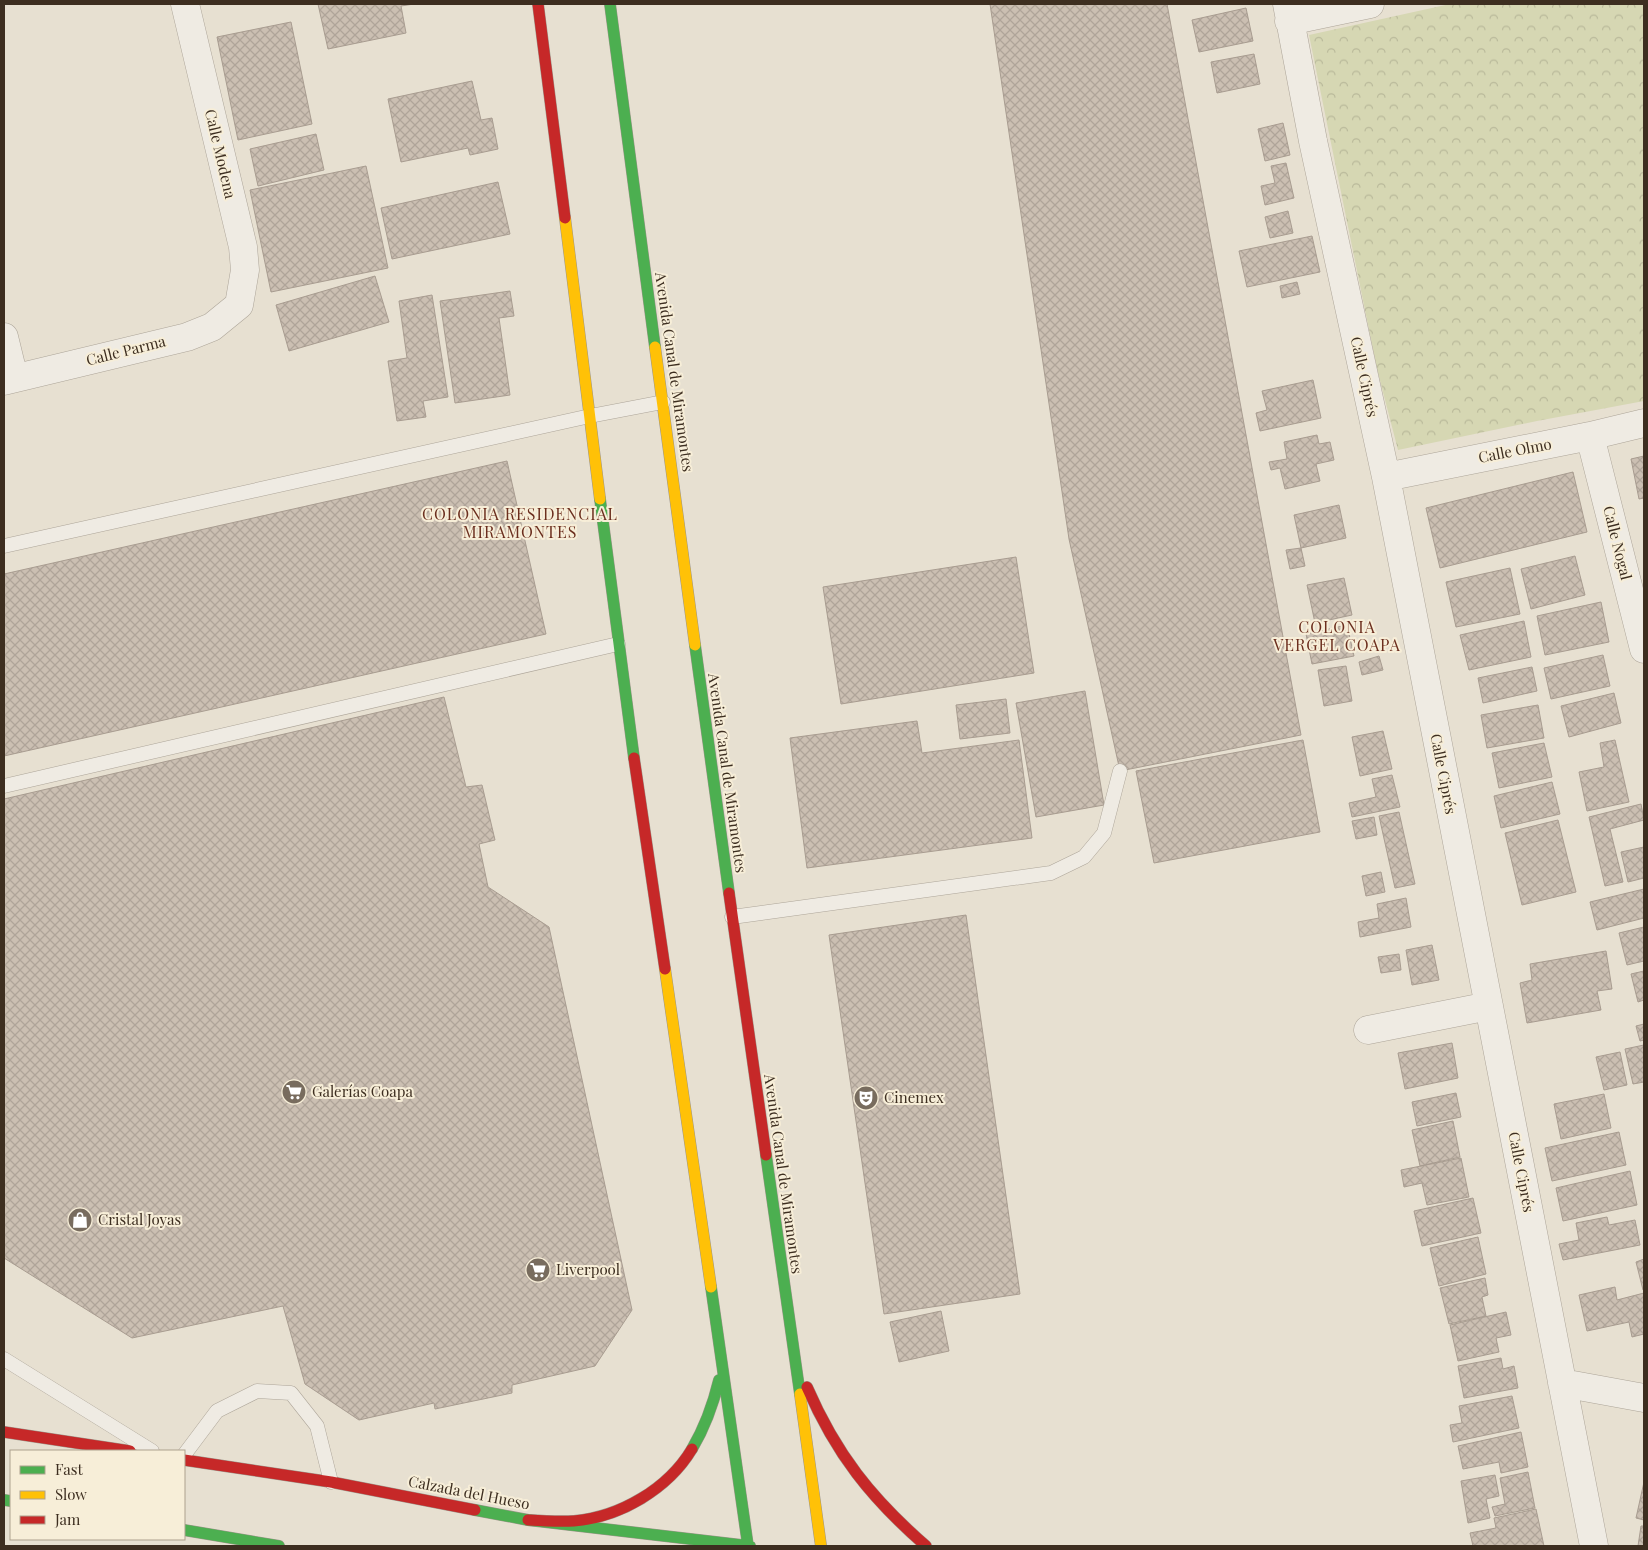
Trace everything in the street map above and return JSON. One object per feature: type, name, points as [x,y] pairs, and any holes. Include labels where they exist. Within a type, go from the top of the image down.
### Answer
[{"type":"main road","points":[[538,4],[618,644],[749,1546]]},
{"type":"main road","name":"Avenida Canal de Miramontes","points":[[610,4],[732,917],[821,1546]]},
{"type":"main road","points":[[788,1313],[796,1352],[808,1389],[824,1425],[844,1458],[873,1497],[898,1523],[926,1546]]},
{"type":"main road","points":[[528,1520],[555,1522],[582,1520],[608,1514],[632,1503],[655,1489],[675,1471],[693,1450],[706,1426],[715,1400],[721,1356]]},
{"type":"main road","points":[[4,1432],[123,1450]]},
{"type":"main road","name":"Calzada del Hueso","points":[[185,1460],[331,1482],[528,1520],[749,1546]]},
{"type":"main road","points":[[185,1530],[279,1546]]},
{"type":"street","name":"Calle Modena","points":[[185,4],[242,247],[245,270],[239,305]]},
{"type":"street","points":[[1288,12],[1370,4]]},
{"type":"street","name":"Calle Ciprés","points":[[1288,12],[1386,477],[1594,1546]]},
{"type":"street","name":"Calle Parma","points":[[9,379],[187,336],[212,327],[239,305]]},
{"type":"street","points":[[4,337],[9,379]]},
{"type":"street","name":"Calle Olmo","points":[[1386,477],[1590,436],[1644,423]]},
{"type":"street","name":"Calle Nogal","points":[[1590,436],[1644,649]]},
{"type":"street","points":[[1368,1030],[1489,1006]]},
{"type":"street","points":[[1562,1383],[1644,1398]]},
{"type":"lane","points":[[4,546],[590,416],[663,402]]},
{"type":"lane","points":[[4,786],[618,644]]},
{"type":"lane","points":[[732,917],[1051,873],[1084,857],[1104,833],[1120,770]]},
{"type":"lane","points":[[4,1359],[150,1450]]},
{"type":"lane","points":[[185,1454],[217,1411],[257,1391],[290,1393],[317,1426],[331,1482]]},
{"type":"green space","points":[[1450,4],[1644,4],[1644,401],[1398,450],[1377,369],[1309,35]]},
{"type":"building","points":[[318,4],[414,4],[401,6],[406,33],[328,49]]},
{"type":"building","points":[[990,4],[1167,4],[1301,735],[1120,771],[1069,539]]},
{"type":"building","points":[[1246,8],[1253,41],[1199,52],[1192,20]]},
{"type":"building","points":[[291,22],[312,124],[238,140],[217,37]]},
{"type":"building","points":[[1254,54],[1260,84],[1217,93],[1211,62]]},
{"type":"building","points":[[472,81],[481,120],[492,118],[498,149],[470,155],[468,148],[401,162],[388,99]]},
{"type":"building","points":[[1283,123],[1290,155],[1265,161],[1258,129]]},
{"type":"building","points":[[316,134],[324,170],[258,186],[250,149]]},
{"type":"building","points":[[1286,163],[1294,198],[1265,205],[1261,186],[1275,183],[1271,166]]},
{"type":"building","points":[[366,166],[388,268],[271,292],[250,190]]},
{"type":"building","points":[[498,182],[510,234],[392,259],[381,208]]},
{"type":"building","points":[[1288,211],[1293,233],[1270,238],[1265,217]]},
{"type":"building","points":[[1312,236],[1320,272],[1247,287],[1239,251]]},
{"type":"building","points":[[375,276],[389,322],[289,351],[276,305]]},
{"type":"building","points":[[1297,282],[1300,294],[1282,298],[1280,286]]},
{"type":"building","points":[[510,291],[514,316],[499,318],[510,395],[455,403],[440,301]]},
{"type":"building","points":[[432,295],[448,397],[423,401],[426,417],[397,421],[388,361],[407,358],[399,301]]},
{"type":"building","points":[[1313,380],[1321,418],[1260,431],[1256,413],[1267,410],[1262,391]]},
{"type":"building","points":[[1317,435],[1319,444],[1330,442],[1334,460],[1316,464],[1320,481],[1285,489],[1280,468],[1271,470],[1269,462],[1287,459],[1284,442]]},
{"type":"building","points":[[1644,456],[1644,498],[1639,499],[1631,459]]},
{"type":"building","points":[[507,461],[546,634],[4,756],[4,574]]},
{"type":"building","points":[[1573,472],[1587,532],[1440,568],[1426,508]]},
{"type":"building","points":[[1339,505],[1346,538],[1301,548],[1294,515]]},
{"type":"building","points":[[1301,548],[1305,566],[1290,569],[1286,550]]},
{"type":"building","points":[[1575,556],[1585,595],[1531,609],[1521,569]]},
{"type":"building","points":[[1016,557],[1034,673],[841,704],[823,587]]},
{"type":"building","points":[[1510,568],[1520,614],[1456,627],[1446,582]]},
{"type":"building","points":[[1344,578],[1352,615],[1315,623],[1307,585]]},
{"type":"building","points":[[1601,602],[1609,642],[1545,655],[1537,616]]},
{"type":"building","points":[[1524,621],[1531,657],[1469,670],[1460,635]]},
{"type":"building","points":[[1347,625],[1354,656],[1312,664],[1306,634]]},
{"type":"building","points":[[1603,655],[1610,686],[1551,699],[1544,668]]},
{"type":"building","points":[[1379,656],[1383,670],[1362,675],[1359,662]]},
{"type":"building","points":[[1346,666],[1352,701],[1324,706],[1318,670]]},
{"type":"building","points":[[1532,667],[1537,691],[1483,703],[1478,678]]},
{"type":"building","points":[[1085,691],[1104,805],[1036,817],[1016,703]]},
{"type":"building","points":[[1614,693],[1621,723],[1569,737],[1561,706]]},
{"type":"building","name":"Galerías Coapa","points":[[444,697],[466,787],[482,785],[495,840],[479,844],[488,887],[549,927],[632,1310],[595,1366],[512,1385],[512,1393],[435,1409],[434,1403],[359,1420],[305,1384],[283,1306],[132,1338],[4,1258],[4,799]]},
{"type":"building","points":[[1006,699],[1010,733],[960,739],[956,705]]},
{"type":"building","points":[[1538,705],[1544,738],[1487,748],[1481,715]]},
{"type":"building","points":[[917,721],[922,753],[1019,740],[1032,838],[807,868],[790,738]]},
{"type":"building","points":[[1383,731],[1392,769],[1360,776],[1352,737]]},
{"type":"building","points":[[1303,740],[1320,832],[1154,863],[1136,771]]},
{"type":"building","points":[[1615,740],[1629,802],[1587,811],[1579,772],[1604,767],[1600,743]]},
{"type":"building","points":[[1544,743],[1552,777],[1499,788],[1492,753]]},
{"type":"building","points":[[1392,775],[1400,807],[1352,817],[1349,803],[1376,797],[1372,779]]},
{"type":"building","points":[[1552,782],[1560,814],[1501,828],[1494,796]]},
{"type":"building","points":[[1641,804],[1644,820],[1610,829],[1623,882],[1605,886],[1589,817]]},
{"type":"building","points":[[1399,812],[1415,884],[1395,888],[1379,816]]},
{"type":"building","points":[[1374,817],[1377,835],[1356,839],[1352,821]]},
{"type":"building","points":[[1558,820],[1576,892],[1522,905],[1505,833]]},
{"type":"building","points":[[1644,847],[1644,878],[1628,882],[1621,852]]},
{"type":"building","points":[[1381,872],[1385,892],[1366,896],[1362,876]]},
{"type":"building","points":[[1644,889],[1644,918],[1597,930],[1590,902]]},
{"type":"building","points":[[1406,898],[1411,927],[1360,937],[1358,922],[1379,918],[1377,904]]},
{"type":"building","points":[[966,915],[1020,1294],[884,1314],[829,935]]},
{"type":"building","points":[[1644,927],[1644,961],[1627,965],[1619,933]]},
{"type":"building","points":[[1432,945],[1439,980],[1412,985],[1406,950]]},
{"type":"building","points":[[1606,951],[1612,989],[1597,991],[1601,1010],[1527,1023],[1520,983],[1532,980],[1530,964]]},
{"type":"building","points":[[1399,954],[1401,970],[1381,973],[1378,957]]},
{"type":"building","points":[[1644,971],[1644,1000],[1638,1002],[1631,974]]},
{"type":"building","points":[[1644,1024],[1644,1040],[1640,1041],[1636,1026]]},
{"type":"building","points":[[1452,1043],[1458,1078],[1405,1089],[1398,1053]]},
{"type":"building","points":[[1644,1045],[1644,1082],[1633,1084],[1625,1049]]},
{"type":"building","points":[[1620,1052],[1627,1085],[1604,1090],[1596,1057]]},
{"type":"building","points":[[1456,1093],[1461,1117],[1417,1126],[1412,1102]]},
{"type":"building","points":[[1604,1094],[1611,1128],[1561,1139],[1554,1104]]},
{"type":"building","points":[[1453,1121],[1460,1157],[1420,1166],[1412,1130]]},
{"type":"building","points":[[1619,1132],[1626,1165],[1552,1181],[1545,1148]]},
{"type":"building","points":[[1461,1158],[1469,1197],[1427,1205],[1422,1183],[1404,1187],[1401,1170]]},
{"type":"building","points":[[1630,1171],[1637,1205],[1563,1221],[1556,1188]]},
{"type":"building","points":[[1473,1198],[1481,1233],[1422,1246],[1414,1211]]},
{"type":"building","points":[[1607,1217],[1609,1225],[1635,1220],[1640,1245],[1563,1260],[1559,1244],[1579,1240],[1576,1223]]},
{"type":"building","points":[[1478,1237],[1486,1274],[1439,1286],[1430,1248]]},
{"type":"building","points":[[1644,1259],[1644,1290],[1643,1290],[1636,1262]]},
{"type":"building","points":[[1485,1278],[1488,1295],[1482,1297],[1486,1316],[1449,1324],[1440,1288]]},
{"type":"building","points":[[1615,1287],[1617,1300],[1644,1293],[1644,1334],[1632,1337],[1629,1322],[1587,1331],[1579,1295]]},
{"type":"building","points":[[941,1311],[949,1351],[899,1362],[890,1322]]},
{"type":"building","points":[[1506,1312],[1511,1335],[1496,1338],[1499,1352],[1458,1361],[1450,1325]]},
{"type":"building","points":[[1501,1358],[1503,1369],[1514,1366],[1518,1388],[1464,1398],[1458,1366]]},
{"type":"building","points":[[1512,1396],[1519,1428],[1453,1442],[1450,1425],[1462,1423],[1459,1406]]},
{"type":"building","points":[[1521,1432],[1528,1467],[1501,1473],[1499,1462],[1463,1469],[1458,1446]]},
{"type":"building","points":[[1528,1472],[1535,1508],[1495,1516],[1492,1507],[1505,1504],[1500,1478]]},
{"type":"building","points":[[1495,1475],[1499,1496],[1486,1499],[1490,1518],[1468,1523],[1461,1481]]},
{"type":"building","points":[[1644,1482],[1644,1520],[1636,1518]]},
{"type":"building","points":[[1536,1509],[1544,1546],[1473,1546],[1470,1533],[1496,1528],[1494,1518]]},
{"type":"building","points":[[1641,1526],[1644,1526],[1644,1546],[1638,1546]]},
{"type":"traffic: fast","points":[[610,4],[655,347]]},
{"type":"traffic: fast","points":[[600,499],[634,758]]},
{"type":"traffic: fast","points":[[695,645],[729,893]]},
{"type":"traffic: fast","points":[[766,1155],[800,1394]]},
{"type":"traffic: fast","points":[[711,1287],[748,1546]]},
{"type":"traffic: fast","points":[[692,1449],[708,1416],[719,1380]]},
{"type":"traffic: fast","points":[[4,1500],[10,1501]]},
{"type":"traffic: fast","points":[[475,1510],[528,1520],[750,1546]]},
{"type":"traffic: fast","points":[[185,1530],[279,1546]]},
{"type":"traffic: slow","points":[[565,218],[600,499]]},
{"type":"traffic: slow","points":[[655,347],[695,645]]},
{"type":"traffic: slow","points":[[665,969],[711,1287]]},
{"type":"traffic: slow","points":[[800,1394],[821,1546]]},
{"type":"traffic: jam","points":[[538,4],[565,218]]},
{"type":"traffic: jam","points":[[634,758],[665,969]]},
{"type":"traffic: jam","points":[[729,893],[766,1155]]},
{"type":"traffic: jam","points":[[807,1387],[830,1433],[857,1474],[888,1510],[926,1546]]},
{"type":"traffic: jam","points":[[4,1432],[123,1450]]},
{"type":"traffic: jam","points":[[528,1520],[574,1521],[608,1514],[625,1507],[641,1499],[670,1477],[692,1449]]},
{"type":"traffic: jam","points":[[185,1460],[331,1482],[475,1510]]},
{"type":"place","name":"Galerías Coapa","points":[[294,1092]]},
{"type":"place","name":"Cinemex","points":[[866,1098]]},
{"type":"place","name":"Cristal Joyas","points":[[80,1220]]},
{"type":"place","name":"Liverpool","points":[[538,1270]]},
{"type":"district","name":"COLONIA RESIDENCIAL MIRAMONTES","points":[[520,523]]},
{"type":"district","name":"COLONIA VERGEL COAPA","points":[[1337,636]]}]
